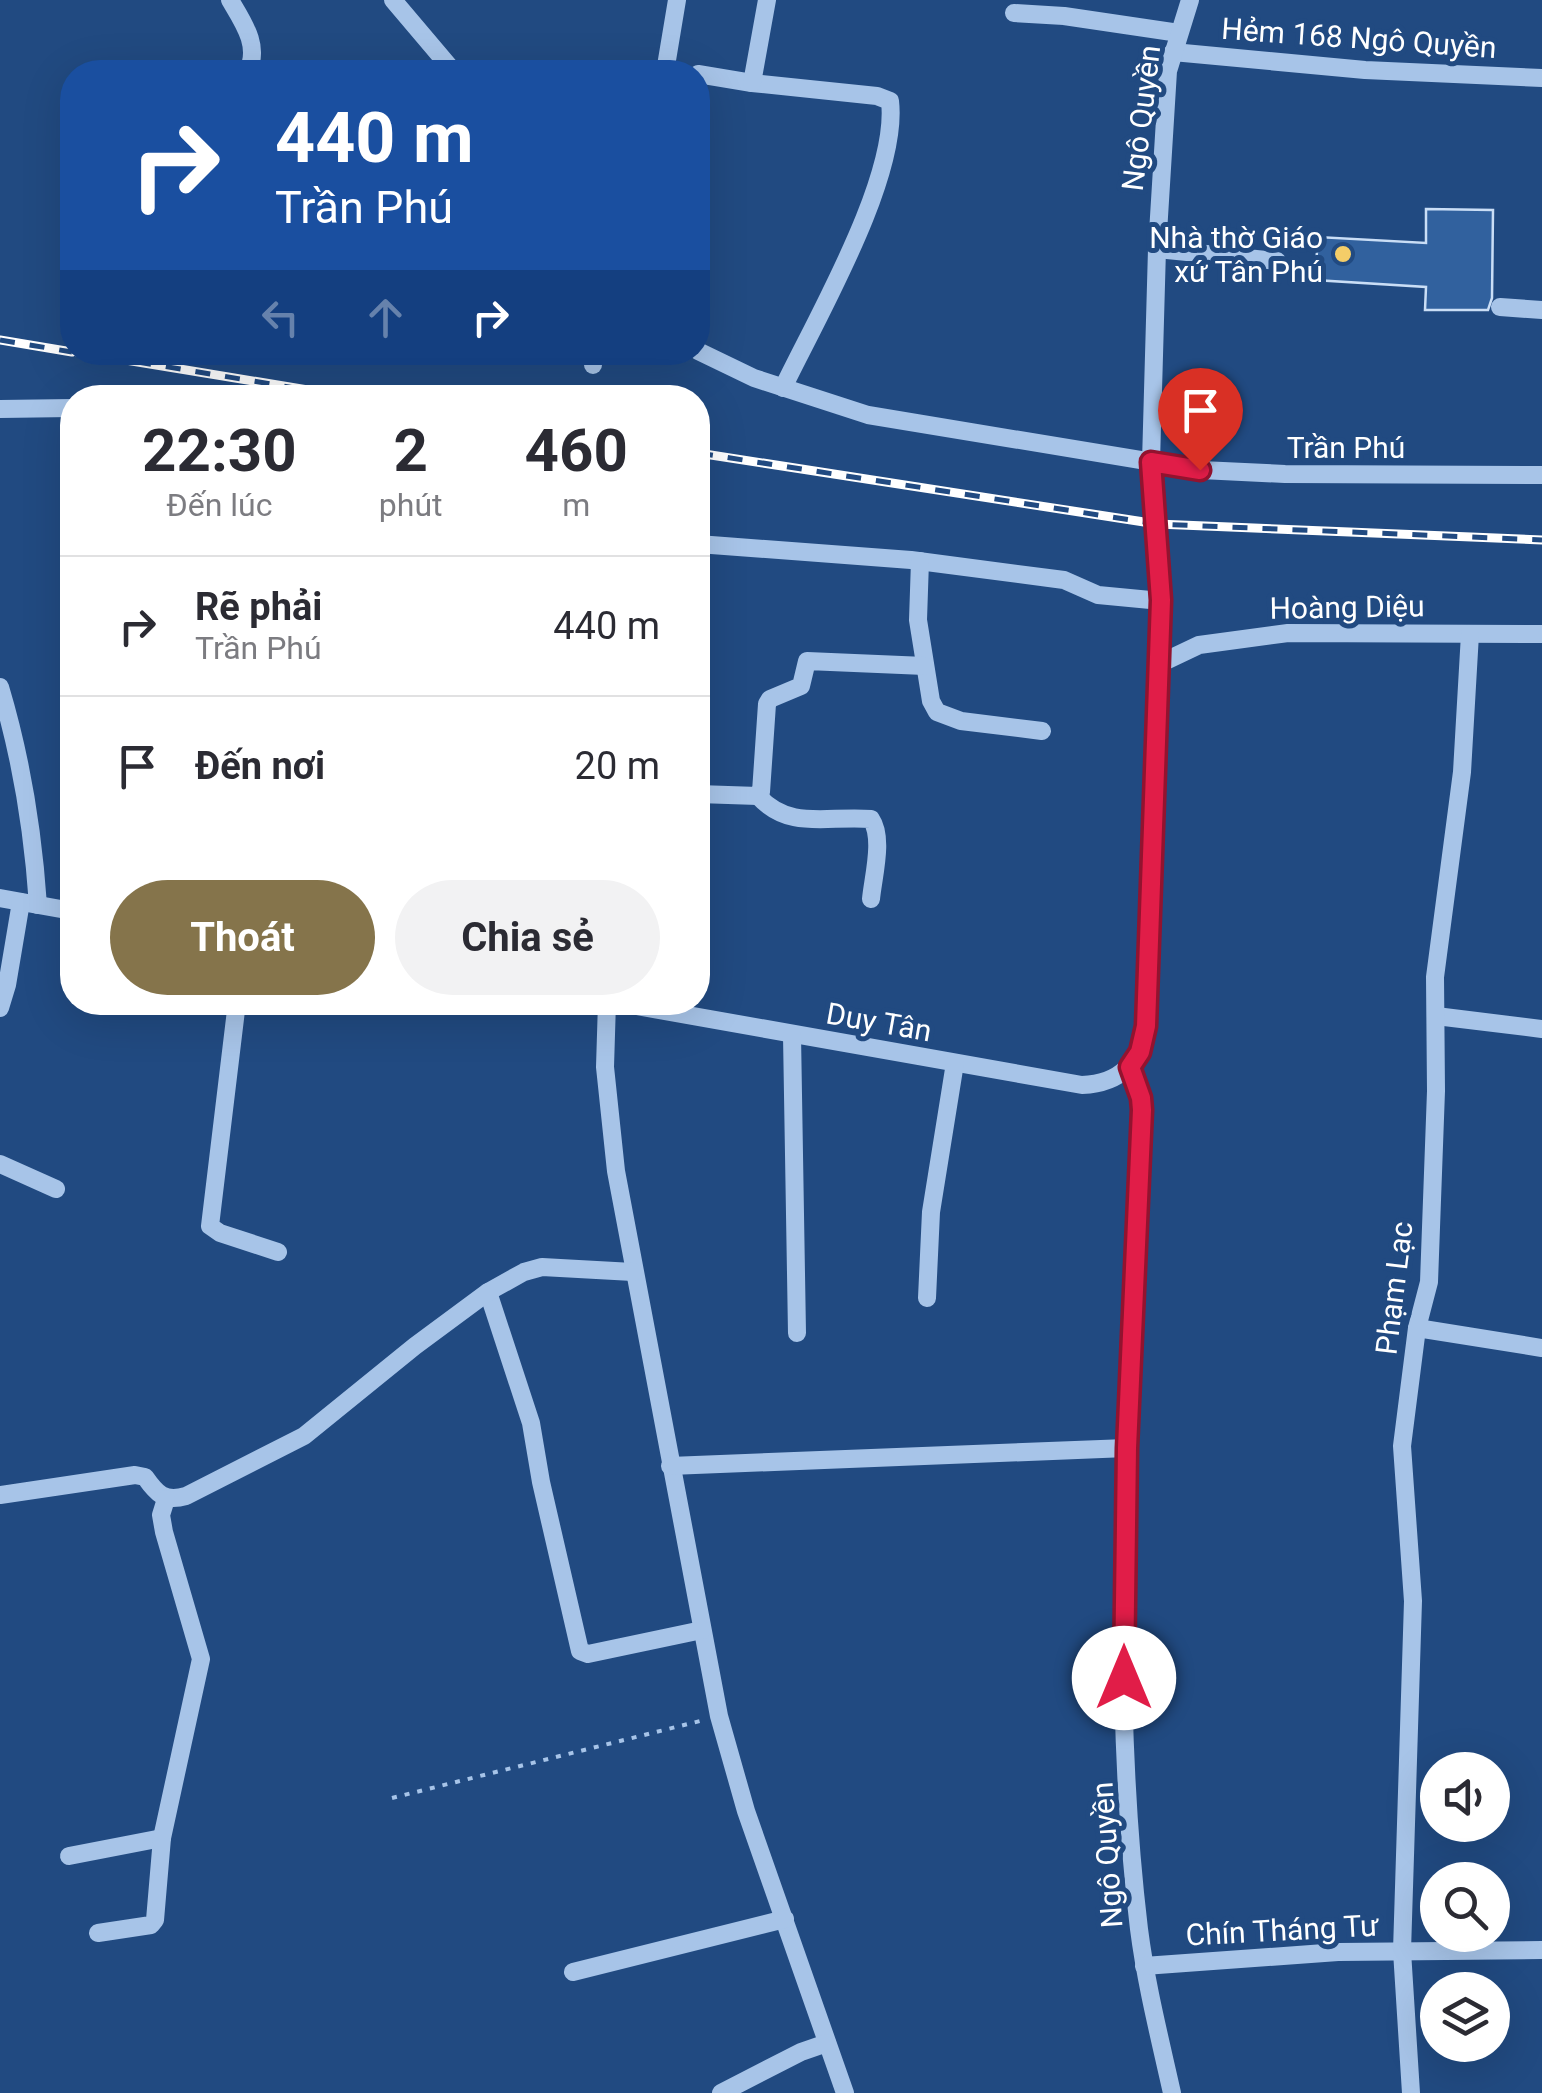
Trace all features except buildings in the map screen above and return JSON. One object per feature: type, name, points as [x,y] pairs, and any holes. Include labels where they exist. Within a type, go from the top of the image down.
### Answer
[{"type":"street","points":[[230,0],[248,30],[251,60]]},
{"type":"street","points":[[394,0],[444,60]]},
{"type":"street","points":[[665,60],[677,0]]},
{"type":"street","points":[[752,83],[767,0]]},
{"type":"street","name":"Ngô Quyền","points":[[1172,2093],[1144,1966],[1130,1818],[1124,1664],[1127,1448],[1142,1110],[1130,1067],[1140,1052],[1146,1026],[1161,600],[1151,462],[1157,249],[1163,123],[1176,43],[1190,0]]},
{"type":"street","name":"Hẻm 168 Ngô Quyền","points":[[1014,13],[1064,16],[1176,43],[1366,70],[1542,78]]},
{"type":"street","points":[[710,76],[890,101],[891,115],[872,203],[783,388]]},
{"type":"street","points":[[1157,249],[1277,261]]},
{"type":"street","points":[[1500,307],[1542,310]]},
{"type":"street","name":"Trần Phú","points":[[710,358],[783,388],[890,420],[1151,462],[1263,474],[1542,475]]},
{"type":"street","points":[[0,409],[60,408]]},
{"type":"street","points":[[710,545],[920,561],[1064,580],[1098,595],[1161,600]]},
{"type":"street","points":[[920,561],[918,620],[931,701],[937,712],[961,721],[1042,731]]},
{"type":"street","name":"Hoàng Diệu","points":[[1159,664],[1199,644],[1236,637],[1288,633],[1542,634]]},
{"type":"street","name":"Phạm Lạc","points":[[1411,2093],[1402,1950],[1413,1601],[1402,1446],[1417,1328],[1428,1282],[1436,1091],[1436,950],[1462,772],[1470,634]]},
{"type":"street","points":[[758,796],[764,785],[767,704],[770,698],[801,686],[807,661],[926,666]]},
{"type":"street","points":[[0,686],[30,823],[29,904],[0,1008]]},
{"type":"street","points":[[710,794],[758,796],[772,812],[813,820],[870,819],[876,826],[870,899]]},
{"type":"street","points":[[0,898],[60,909]]},
{"type":"street","points":[[234,1015],[210,1226],[278,1252]]},
{"type":"street","points":[[609,1015],[605,1066],[608,1113],[633,1272],[720,1716],[746,1811],[845,2093]]},
{"type":"street","name":"Duy Tân","points":[[699,1015],[1082,1085],[1097,1084],[1130,1067]]},
{"type":"street","points":[[1436,1016],[1542,1029]]},
{"type":"street","points":[[792,1035],[798,1333]]},
{"type":"street","points":[[928,1298],[932,1212],[955,1063]]},
{"type":"street","points":[[0,1164],[56,1189]]},
{"type":"street","points":[[0,1494],[135,1475],[145,1477],[158,1495],[166,1499],[186,1496],[304,1436],[414,1346],[488,1292],[524,1272],[542,1267],[633,1272]]},
{"type":"street","points":[[488,1292],[531,1423],[544,1499],[580,1651],[588,1654],[702,1630]]},
{"type":"street","points":[[1417,1328],[1542,1348]]},
{"type":"street","points":[[670,1466],[1127,1448]]},
{"type":"street","points":[[98,1933],[150,1925],[155,1920],[162,1838],[201,1658],[164,1532],[161,1515],[166,1499]]},
{"type":"street","points":[[69,1856],[162,1838]]},
{"type":"street","points":[[573,1972],[786,1919]]},
{"type":"street","name":"Chín Tháng Tư","points":[[1144,1966],[1322,1953],[1542,1950]]},
{"type":"street","points":[[721,2093],[827,2043]]},
{"type":"path","points":[[392,1798],[720,1716]]},
{"type":"railway","points":[[0,340],[60,350]]},
{"type":"railway","points":[[156,365],[277,385]]},
{"type":"railway","points":[[710,455],[1157,524],[1542,540]]},
{"type":"place","name":"Nhà thờ Giáo xứ Tân Phú","points":[[1343,254]]},
{"type":"route","points":[[1124,1678],[1127,1448],[1142,1110],[1130,1067],[1140,1052],[1146,1026],[1161,600],[1151,462],[1200,470]]}]
